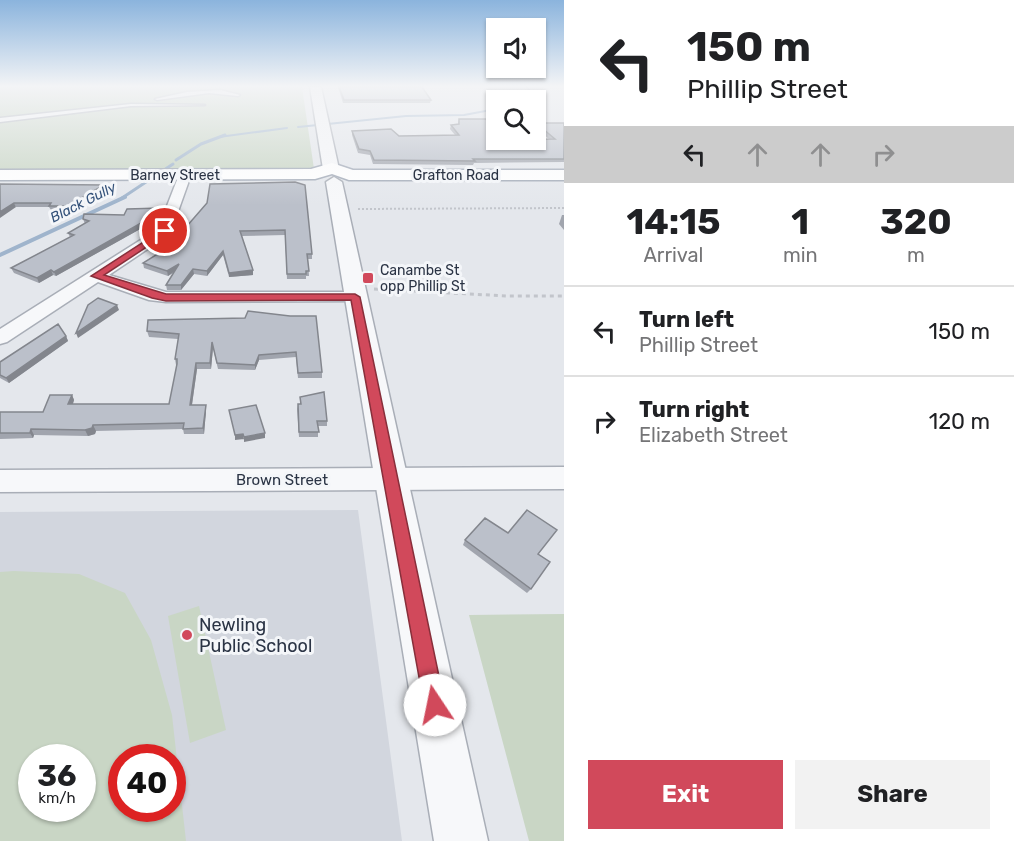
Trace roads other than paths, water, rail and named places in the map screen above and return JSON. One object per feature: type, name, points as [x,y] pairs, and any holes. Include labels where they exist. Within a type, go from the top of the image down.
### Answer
[{"type":"main road","name":"Grafton Road","points":[[332,175],[564,175]]},
{"type":"main road","name":"Barney Street","points":[[0,176],[332,175]]},
{"type":"street","points":[[323,126],[332,175],[364,293],[391,479],[461,841]]},
{"type":"street","points":[[0,338],[165,231],[185,176]]},
{"type":"street","points":[[96,276],[155,296],[166,297],[364,293]]},
{"type":"street","name":"Brown Street","points":[[0,481],[564,478]]},
{"type":"waterway","name":"Black Gully","points":[[298,127],[305,126]]},
{"type":"waterway","name":"Black Gully","points":[[220,137],[287,128]]},
{"type":"waterway","name":"Black Gully","points":[[220,137],[225,135]]},
{"type":"waterway","name":"Black Gully","points":[[176,160],[201,144],[220,137]]},
{"type":"waterway","name":"Black Gully","points":[[122,198],[173,164]]},
{"type":"waterway","name":"Black Gully","points":[[0,255],[125,197]]},
{"type":"place","name":"Canambe St opp Phillip St","points":[[368,278]]},
{"type":"place","name":"Newling Public School","points":[[187,635]]}]
